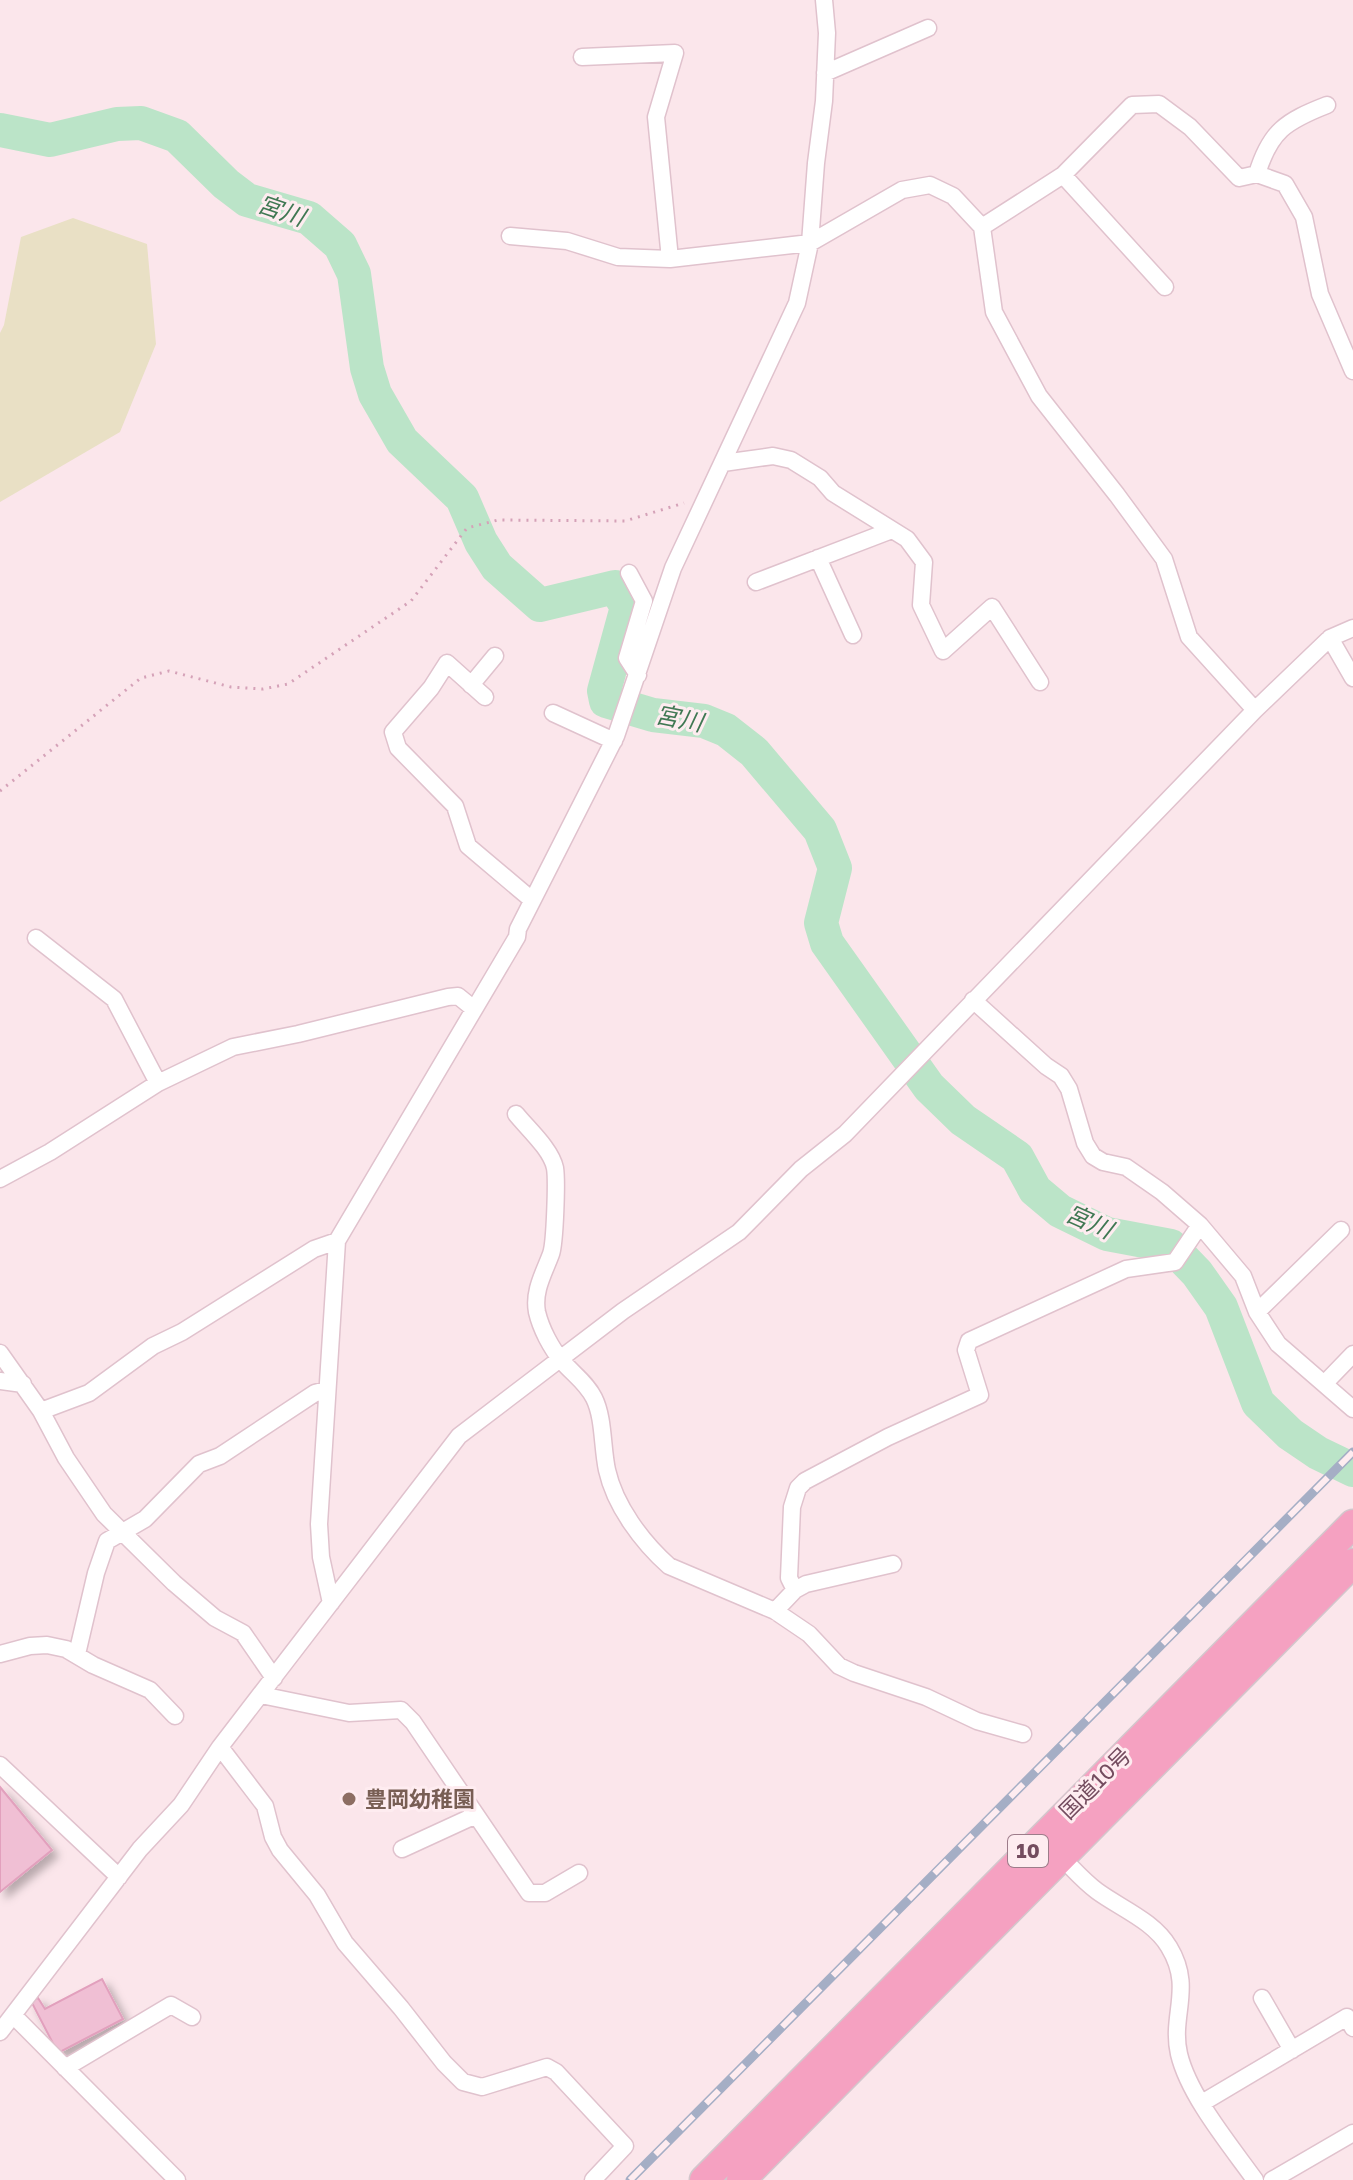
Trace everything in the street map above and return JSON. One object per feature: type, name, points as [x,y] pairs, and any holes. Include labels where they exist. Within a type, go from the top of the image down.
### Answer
[{"type":"highway","name":"国道10号","points":[[704,2180],[1353,1524]]},
{"type":"highway","name":"国道10号","points":[[741,2180],[1353,1563]]},
{"type":"street","points":[[331,1603],[321,1557],[319,1524],[337,1241],[517,937],[532,900],[615,738],[673,568],[797,303],[810,243],[825,73],[824,0]]},
{"type":"street","points":[[825,73],[928,28]]},
{"type":"street","points":[[582,57],[675,53],[656,117],[670,259]]},
{"type":"street","points":[[982,227],[1063,175],[1132,105],[1159,104],[1190,127],[1239,178],[1257,174],[1285,184],[1304,217],[1320,294],[1353,371]]},
{"type":"street","points":[[1257,174],[1266,145],[1296,117],[1327,105]]},
{"type":"street","points":[[1063,175],[1165,287]]},
{"type":"street","points":[[510,236],[567,241],[618,257],[670,259],[810,243],[902,190],[930,185],[953,196],[982,227],[994,312],[1039,396],[1164,559],[1189,637],[1255,710]]},
{"type":"street","points":[[723,463],[773,456],[791,460],[820,478],[833,493],[907,539],[924,562],[921,605],[943,651],[992,607],[1040,682]]},
{"type":"street","points":[[756,582],[892,530]]},
{"type":"street","points":[[818,558],[853,635]]},
{"type":"street","points":[[629,573],[644,601],[627,658],[638,675]]},
{"type":"street","points":[[0,2032],[140,1849],[181,1805],[220,1747],[459,1436],[623,1311],[739,1232],[801,1169],[845,1134],[1255,710],[1330,638],[1353,628]]},
{"type":"street","points":[[1330,638],[1353,678]]},
{"type":"street","points":[[471,685],[495,656]]},
{"type":"street","points":[[485,697],[447,663],[431,688],[393,732],[398,748],[455,806],[468,846],[532,900]]},
{"type":"street","points":[[553,713],[615,738]]},
{"type":"street","points":[[36,938],[114,999],[158,1083]]},
{"type":"street","points":[[0,1179],[50,1152],[158,1083],[233,1047],[437,999],[458,996],[474,1009]]},
{"type":"street","points":[[973,1000],[1061,1076],[1069,1089],[1085,1143],[1093,1156],[1103,1162],[1126,1167],[1162,1192],[1200,1225],[1243,1276],[1257,1312],[1278,1344],[1353,1409]]},
{"type":"street","points":[[516,1114],[547,1152],[555,1168],[553,1249],[536,1293],[537,1312],[545,1336],[561,1360],[588,1386],[596,1402],[607,1471],[614,1491],[620,1505],[656,1555],[669,1566],[775,1611],[809,1634],[839,1666],[926,1697],[977,1721],[1023,1734]]},
{"type":"street","points":[[795,1590],[789,1578],[792,1507],[798,1488],[805,1481],[888,1437],[980,1395],[966,1350],[969,1341],[1126,1269],[1175,1262],[1200,1225]]},
{"type":"street","points":[[1257,1312],[1341,1230]]},
{"type":"street","points":[[41,1411],[89,1393],[153,1346],[182,1332],[314,1249],[337,1241]]},
{"type":"street","points":[[0,1353],[41,1411],[66,1458],[120,1532],[215,1618],[243,1633],[274,1678]]},
{"type":"street","points":[[1325,1383],[1353,1354]]},
{"type":"street","points":[[0,1381],[23,1384]]},
{"type":"street","points":[[77,1654],[107,1541],[145,1519],[199,1464],[220,1456],[315,1393],[326,1390]]},
{"type":"street","points":[[775,1611],[795,1590],[806,1584],[893,1564]]},
{"type":"street","points":[[0,1654],[47,1645],[77,1654],[93,1665],[150,1690],[175,1716]]},
{"type":"street","points":[[261,1695],[349,1713],[401,1710],[413,1722],[529,1893],[545,1893],[579,1873]]},
{"type":"street","points":[[220,1747],[265,1806],[273,1837],[280,1850],[317,1895],[345,1943],[463,2082],[482,2087],[547,2067],[556,2072],[625,2146],[593,2180]]},
{"type":"street","points":[[0,1765],[119,1877]]},
{"type":"street","points":[[402,1849],[476,1815]]},
{"type":"street","points":[[1041,1838],[1097,1891],[1161,1935],[1171,1949],[1183,1990],[1177,2041],[1179,2057],[1213,2122],[1255,2180]]},
{"type":"street","points":[[1262,1998],[1292,2050]]},
{"type":"street","points":[[65,2068],[171,2005],[192,2017]]},
{"type":"street","points":[[13,2015],[177,2180]]},
{"type":"street","points":[[1202,2103],[1347,2017],[1353,2028]]},
{"type":"street","points":[[1272,2180],[1353,2133]]},
{"type":"path","points":[[0,791],[141,678],[169,671],[231,687],[263,689],[288,684],[411,601],[467,528],[498,520],[625,521],[676,507],[712,489]]},
{"type":"shaded area","points":[[73,218],[147,244],[156,344],[120,432],[0,502],[0,333],[21,237]]},
{"type":"building","points":[[0,1787],[52,1850],[0,1892]]},
{"type":"building","points":[[102,1979],[123,2019],[58,2053],[31,2001],[38,1998],[45,2009]]},
{"type":"waterway","name":"宮川","points":[[0,130],[50,140],[117,124],[141,123],[177,136],[247,200],[309,218],[340,245],[354,274],[367,368],[375,394],[402,441],[462,498],[481,542],[497,567],[540,605],[615,587],[627,607],[604,691],[606,701],[653,715],[704,721],[726,730],[754,752],[820,830],[835,868],[821,923],[827,943],[929,1087],[963,1120],[1017,1157],[1035,1190],[1060,1211],[1107,1234],[1171,1246],[1197,1273],[1221,1307],[1258,1403],[1290,1434],[1318,1453],[1353,1470]]},
{"type":"railway","points":[[630,2180],[1353,1452]]},
{"type":"place","name":"豊岡幼稚園","points":[[349,1799]]}]
